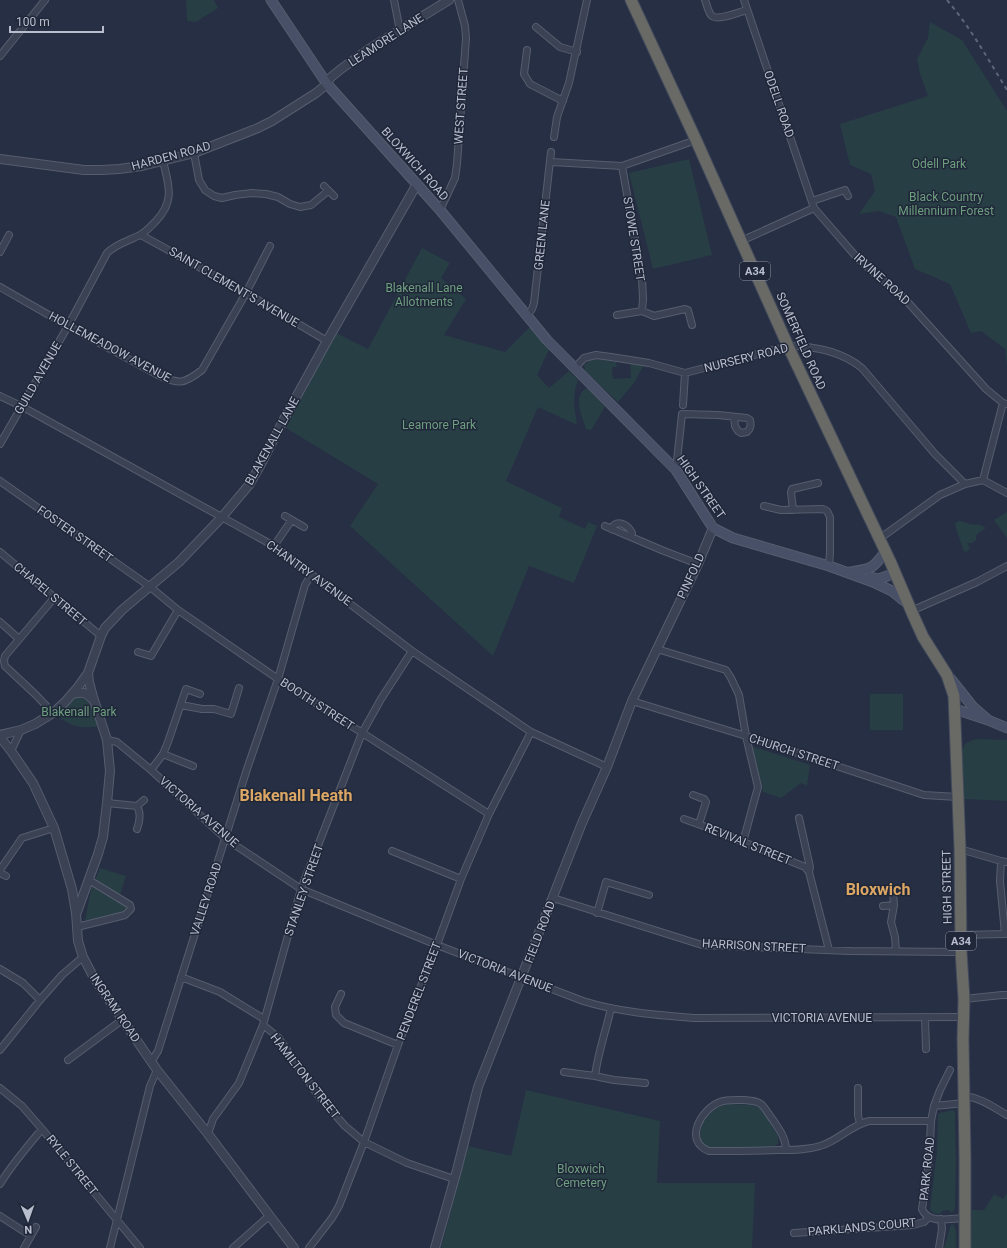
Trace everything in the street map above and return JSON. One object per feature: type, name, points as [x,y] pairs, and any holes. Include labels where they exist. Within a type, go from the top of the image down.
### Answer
[{"type":"highway","name":"SOMERFIELD ROAD","points":[[630,0],[696,140],[788,346],[910,608]]},
{"type":"highway","name":"HIGH STREET","points":[[910,608],[923,637],[947,675],[954,696],[960,849],[961,936],[959,951],[964,998],[965,1248]]},
{"type":"main road","name":"BLOXWICH ROAD","points":[[271,0],[327,84],[440,210],[547,340]]},
{"type":"main road","name":"HIGH STREET","points":[[547,340],[676,470],[713,528],[733,538],[829,566],[873,582],[892,591],[910,608]]},
{"type":"main road","points":[[849,573],[863,570],[876,564],[885,552]]},
{"type":"main road","name":"HIGH STREET","points":[[849,573],[879,579],[894,573]]},
{"type":"main road","points":[[947,675],[973,707],[988,720]]},
{"type":"main road","points":[[955,709],[1007,728]]},
{"type":"street","points":[[0,56],[45,0]]},
{"type":"street","points":[[394,0],[400,31]]},
{"type":"street","name":"LEAMORE LANE","points":[[327,84],[330,78],[369,49],[449,0]]},
{"type":"street","name":"WEST STREET","points":[[440,210],[455,178],[457,164],[466,38],[458,0]]},
{"type":"street","points":[[554,137],[557,117],[569,83],[577,52],[587,0]]},
{"type":"street","points":[[705,0],[710,14],[713,17],[718,18],[747,10]]},
{"type":"street","name":"ODELL ROAD","points":[[744,0],[814,208]]},
{"type":"street","points":[[536,27],[560,47],[577,52]]},
{"type":"street","points":[[526,50],[524,74],[530,84],[563,101]]},
{"type":"street","name":"HARDEN ROAD","points":[[0,159],[84,170],[119,169],[163,161],[194,153],[258,128],[272,121],[316,93],[327,84]]},
{"type":"street","points":[[550,162],[622,166],[696,140]]},
{"type":"street","name":"GREEN LANE","points":[[527,316],[534,303],[552,152]]},
{"type":"street","points":[[194,153],[200,180],[205,190],[214,196],[222,198],[241,194],[266,194],[278,197],[290,204],[300,207],[311,205],[326,189],[334,196]]},
{"type":"street","name":"GUILD AVENUE","points":[[0,444],[68,326],[107,253],[121,243],[140,235],[151,227],[163,213],[168,203],[168,184],[163,161]]},
{"type":"street","name":"STOWE STREET","points":[[622,166],[642,278],[644,299],[642,311]]},
{"type":"street","name":"BLAKENALL LANE","points":[[0,736],[21,730],[53,713],[73,694],[88,673],[105,628],[122,610],[179,562],[222,517],[249,485],[327,341],[417,184]]},
{"type":"street","points":[[812,201],[847,193],[844,184]]},
{"type":"street","points":[[741,241],[814,208]]},
{"type":"street","name":"IRVINE ROAD","points":[[814,208],[859,260],[904,298],[986,389],[1005,403]]},
{"type":"street","name":"SAINT CLEMENT'S AVENUE","points":[[140,235],[246,293],[327,341]]},
{"type":"street","points":[[0,252],[9,236]]},
{"type":"street","name":"HOLLEMEADOW AVENUE","points":[[0,287],[158,375],[172,381],[180,382],[191,378],[202,370],[246,293],[270,246]]},
{"type":"street","points":[[617,315],[642,311],[654,316],[685,309],[688,310],[692,325]]},
{"type":"street","name":"NURSERY ROAD","points":[[685,373],[788,346],[805,346],[825,350],[855,362],[862,368],[935,454],[965,484]]},
{"type":"street","points":[[575,368],[584,358],[596,356],[649,363],[685,373],[683,405]]},
{"type":"street","name":"CHANTRY AVENUE","points":[[0,396],[21,406],[274,546],[412,651],[531,732],[607,766]]},
{"type":"street","points":[[983,480],[1005,403]]},
{"type":"street","points":[[676,470],[682,414],[734,417]]},
{"type":"street","points":[[879,539],[940,495],[965,484],[983,480],[1007,493]]},
{"type":"street","name":"FOSTER STREET","points":[[0,481],[149,586]]},
{"type":"street","points":[[793,510],[792,490],[794,488],[818,483]]},
{"type":"street","points":[[764,506],[777,510],[826,510],[829,514],[829,566]]},
{"type":"street","points":[[284,516],[304,527]]},
{"type":"street","points":[[274,546],[291,520]]},
{"type":"street","points":[[631,537],[632,533],[624,524],[616,524],[608,527],[631,537],[698,564]]},
{"type":"street","name":"PINFOLD","points":[[669,625],[698,564],[713,528]]},
{"type":"street","name":"CHAPEL STREET","points":[[0,552],[101,636]]},
{"type":"street","points":[[910,608],[977,582],[1007,566]]},
{"type":"street","name":"VALLEY ROAD","points":[[152,1062],[158,1051],[247,769],[278,679],[305,585],[311,575]]},
{"type":"street","name":"BOOTH STREET","points":[[149,586],[178,610],[278,679],[490,814]]},
{"type":"street","points":[[53,713],[5,666],[5,656],[54,598]]},
{"type":"street","points":[[138,652],[151,656],[178,610]]},
{"type":"street","points":[[0,622],[19,638]]},
{"type":"street","name":"FIELD ROAD","points":[[435,1248],[478,1088],[582,823],[607,766],[632,701],[669,625]]},
{"type":"street","points":[[657,649],[726,670],[739,695],[746,736],[758,787],[743,842]]},
{"type":"street","name":"STANLEY STREET","points":[[208,1134],[213,1119],[239,1083],[264,1022],[301,889],[362,733],[381,699],[412,651]]},
{"type":"street","points":[[76,913],[98,854],[107,803],[110,771],[108,740],[89,682],[88,673]]},
{"type":"street","points":[[181,705],[202,709],[214,709],[231,714],[239,688]]},
{"type":"street","points":[[151,770],[163,754],[186,689],[200,694]]},
{"type":"street","points":[[73,694],[81,692],[88,694],[96,703]]},
{"type":"street","name":"CHURCH STREET","points":[[632,701],[746,736],[924,795],[958,797]]},
{"type":"street","points":[[11,751],[21,730]]},
{"type":"street","name":"PENDEREL STREET","points":[[309,1248],[332,1218],[339,1206],[461,879],[490,814],[531,732]]},
{"type":"street","name":"INGRAM ROAD","points":[[0,736],[33,783],[54,828],[72,889],[76,913],[78,941],[83,957],[94,978],[157,1070],[208,1134],[294,1248]]},
{"type":"street","name":"VICTORIA AVENUE","points":[[108,740],[117,742],[151,770],[226,839],[301,889],[437,945],[583,1001],[602,1007],[656,1015],[694,1018],[964,1017]]},
{"type":"street","points":[[163,754],[193,766]]},
{"type":"street","points":[[693,795],[704,799],[706,802],[698,824]]},
{"type":"street","points":[[107,803],[137,806],[144,800]]},
{"type":"street","points":[[137,806],[140,811],[137,829]]},
{"type":"street","name":"REVIVAL STREET","points":[[798,818],[810,867],[809,872],[829,950]]},
{"type":"street","name":"REVIVAL STREET","points":[[684,820],[698,824],[800,864],[809,872]]},
{"type":"street","points":[[0,870],[22,838],[54,828]]},
{"type":"street","points":[[960,849],[1004,862],[1000,881],[1004,934],[961,936]]},
{"type":"street","points":[[392,851],[461,879]]},
{"type":"street","points":[[597,913],[606,882],[649,895]]},
{"type":"street","points":[[72,889],[88,883]]},
{"type":"street","points":[[77,927],[125,915],[131,909],[130,905],[88,883]]},
{"type":"street","points":[[893,891],[894,905],[891,922],[895,937],[896,951]]},
{"type":"street","name":"HARRISON STREET","points":[[553,898],[702,945],[850,951],[959,951]]},
{"type":"street","points":[[883,906],[894,905]]},
{"type":"street","points":[[0,1050],[62,975],[83,957]]},
{"type":"street","points":[[0,969],[23,983],[40,1000]]},
{"type":"street","name":"HAMILTON STREET","points":[[181,977],[220,992],[264,1022],[278,1037],[317,1094],[345,1126],[364,1142],[408,1163],[454,1179]]},
{"type":"street","points":[[340,994],[335,1007],[336,1015],[344,1023],[398,1045]]},
{"type":"street","points":[[964,998],[1007,995]]},
{"type":"street","points":[[595,1076],[597,1061],[611,1008]]},
{"type":"street","points":[[925,1017],[926,1049]]},
{"type":"street","points":[[68,1060],[122,1020]]},
{"type":"street","points":[[110,1248],[150,1086],[157,1070]]},
{"type":"street","name":"PARK ROAD","points":[[950,1070],[948,1080],[937,1097],[934,1106],[931,1121],[929,1162],[922,1208],[925,1214],[929,1217],[941,1219],[965,1218]]},
{"type":"street","points":[[564,1072],[645,1083]]},
{"type":"street","name":"RYLE STREET","points":[[0,1088],[22,1106],[140,1248]]},
{"type":"street","points":[[858,1088],[858,1115],[860,1124]]},
{"type":"street","points":[[934,1106],[965,1100],[972,1097],[984,1101],[1007,1115]]},
{"type":"street","points":[[786,1150],[786,1144],[782,1134],[766,1109],[758,1102],[739,1100],[720,1102],[707,1111],[700,1119],[696,1127],[697,1140],[703,1148],[709,1151],[786,1150],[804,1149],[824,1145],[860,1124],[869,1121],[931,1121]]},
{"type":"street","points":[[0,1184],[23,1151],[42,1129]]},
{"type":"street","points":[[0,1216],[31,1236]]},
{"type":"street","points":[[233,1248],[269,1216]]},
{"type":"street","name":"PARKLANDS COURT","points":[[794,1233],[913,1225],[924,1222],[929,1217]]},
{"type":"street","points":[[939,1248],[942,1229],[941,1219]]},
{"type":"street","points":[[24,1248],[36,1227]]},
{"type":"green space","points":[[186,0],[214,0],[218,8],[196,22],[187,21]]},
{"type":"green space","name":"Odell Park","points":[[930,22],[962,40],[1007,111],[1007,366],[1005,349],[981,331],[971,333],[950,284],[915,269],[896,217],[879,211],[859,214],[875,191],[871,174],[850,165],[840,124],[928,96],[920,74],[917,59],[928,38]]},
{"type":"green space","points":[[689,159],[712,255],[653,269],[629,173]]},
{"type":"green space","name":"Leamore Park","points":[[422,248],[450,263],[441,278],[466,299],[444,335],[505,352],[530,327],[549,350],[537,375],[549,388],[569,371],[578,380],[575,390],[574,403],[577,425],[538,407],[506,481],[562,508],[559,517],[585,529],[588,522],[597,526],[574,583],[529,566],[493,656],[350,526],[378,484],[286,428],[336,333],[368,349]]},
{"type":"green space","points":[[597,359],[616,362],[617,367],[612,367],[613,379],[631,378],[630,364],[644,365],[634,383],[618,402],[585,371],[584,365],[589,361]]},
{"type":"green space","points":[[587,388],[605,407],[591,430],[586,429],[579,407],[582,391]]},
{"type":"green space","points":[[1007,512],[1007,538],[994,520]]},
{"type":"green space","points":[[958,521],[983,526],[986,528],[977,534],[976,540],[972,543],[967,543],[970,547],[968,551],[965,552],[955,527],[955,524]]},
{"type":"green space","points":[[870,694],[903,694],[903,730],[870,730]]},
{"type":"green space","name":"Blakenall Park","points":[[80,697],[85,699],[91,705],[100,726],[76,726],[55,715],[72,698]]},
{"type":"green space","points":[[975,739],[1007,740],[1007,801],[964,799],[962,751],[965,744]]},
{"type":"green space","points":[[751,746],[810,765],[807,786],[801,783],[781,798],[763,792]]},
{"type":"green space","points":[[100,868],[126,876],[120,895],[97,881],[96,878]]},
{"type":"green space","points":[[92,885],[126,906],[127,909],[124,912],[89,921],[85,920]]},
{"type":"green space","name":"Bloxwich Cemetery","points":[[526,1090],[660,1121],[657,1183],[755,1183],[752,1248],[441,1248],[468,1146],[511,1156]]},
{"type":"green space","points":[[731,1104],[750,1105],[761,1108],[778,1136],[778,1143],[772,1149],[707,1148],[703,1144],[700,1134],[704,1123],[711,1113],[719,1107]]},
{"type":"green space","points":[[953,1110],[955,1112],[956,1161],[955,1208],[951,1213],[949,1210],[942,1211],[940,1214],[937,1214],[930,1209],[937,1151],[938,1115],[940,1113]]},
{"type":"green space","points":[[1007,1193],[1007,1248],[971,1248],[972,1210],[984,1210],[994,1194],[1003,1199]]},
{"type":"green space","points":[[951,1224],[954,1225],[956,1231],[956,1248],[944,1248]]},
{"type":"railway","points":[[947,0],[971,32],[1007,90]]},
{"type":"district","name":"Blakenall Heath","points":[[296,795]]},
{"type":"district","name":"Bloxwich","points":[[878,889]]},
{"type":"park label","name":"Black Country Millennium Forest","points":[[946,204]]},
{"type":"park label","name":"Blakenall Lane Allotments","points":[[424,295]]}]
